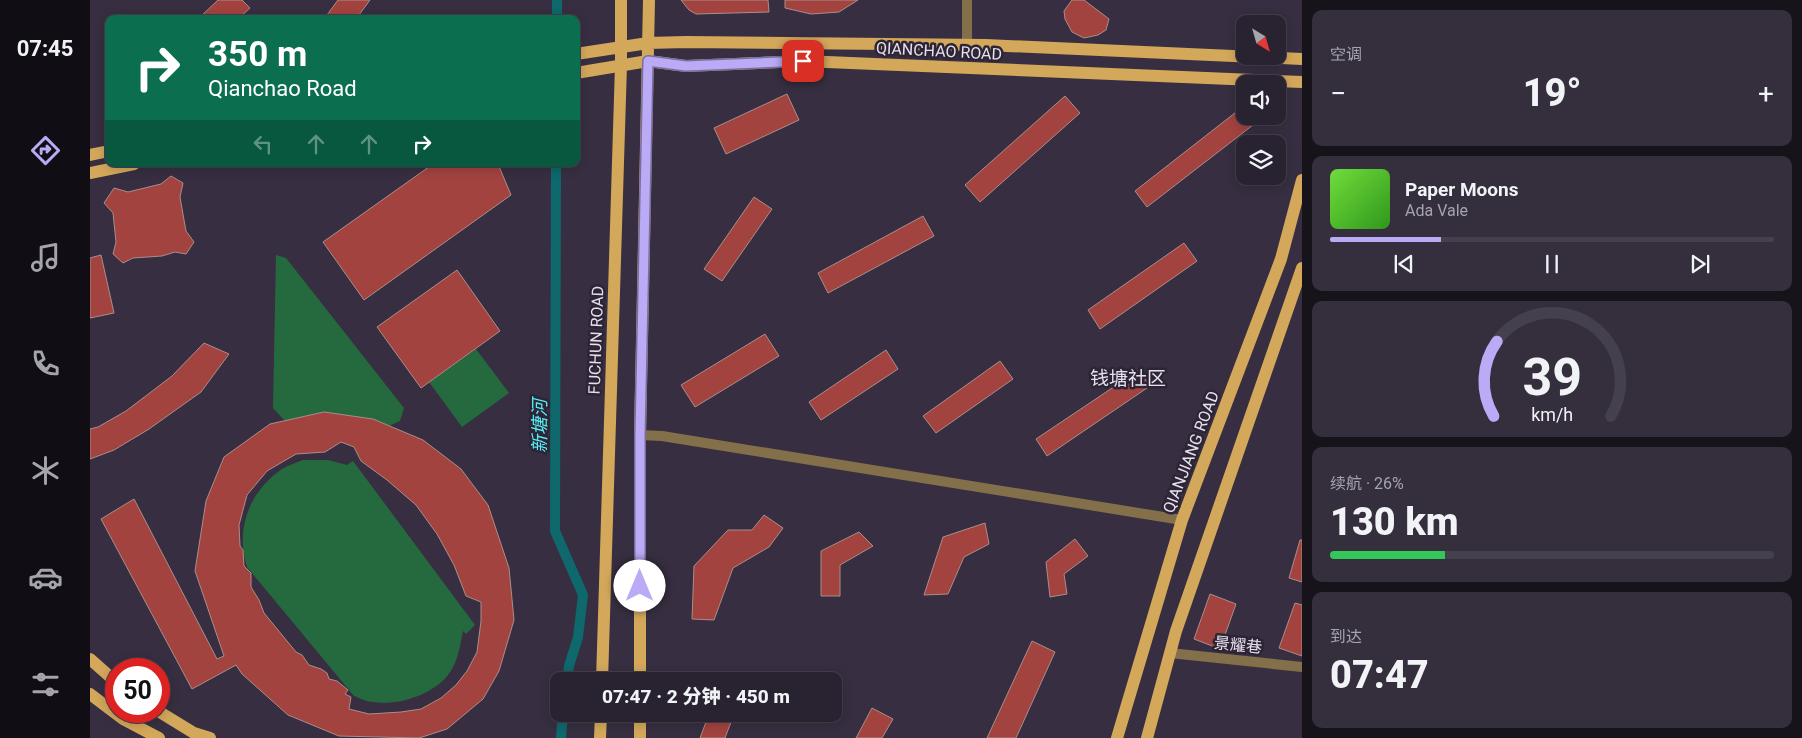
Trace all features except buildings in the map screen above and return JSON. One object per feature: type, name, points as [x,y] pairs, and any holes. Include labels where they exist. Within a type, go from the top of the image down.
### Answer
[{"type":"main road","name":"FUCHUN ROAD","points":[[602,672],[621,65],[621,0]]},
{"type":"main road","points":[[640,672],[640,435],[649,0]]},
{"type":"main road","name":"QIANCHAO ROAD","points":[[580,54],[648,43],[967,44],[1302,59]]},
{"type":"main road","name":"QIANCHAO ROAD","points":[[580,72],[648,61],[686,66],[803,61],[1302,82]]},
{"type":"main road","points":[[90,155],[105,152]]},
{"type":"main road","points":[[90,173],[119,167]]},
{"type":"main road","name":"QIANJIANG ROAD","points":[[1117,738],[1182,520],[1281,258],[1302,180]]},
{"type":"main road","points":[[1147,738],[1170,653],[1302,268]]},
{"type":"main road","points":[[90,659],[105,672]]},
{"type":"main road","points":[[90,694],[123,718],[159,738]]},
{"type":"main road","points":[[170,718],[194,733],[210,738]]},
{"type":"main road","points":[[600,722],[600,738]]},
{"type":"main road","points":[[640,722],[640,738]]},
{"type":"street","points":[[967,0],[967,44]]},
{"type":"street","points":[[640,435],[662,436],[1182,520]]},
{"type":"street","name":"景耀巷","points":[[1170,653],[1302,667]]},
{"type":"green space","points":[[276,255],[286,258],[404,408],[400,421],[389,426],[373,419],[324,412],[285,421],[273,408]]},
{"type":"green space","points":[[476,349],[509,393],[462,427],[429,382]]},
{"type":"green space","points":[[303,460],[328,460],[347,465],[353,461],[475,625],[466,634],[463,631],[460,648],[448,675],[433,688],[414,698],[383,703],[368,701],[354,696],[247,567],[243,539],[244,525],[253,500],[271,478],[282,469]]},
{"type":"waterway","name":"新塘河","points":[[557,0],[557,15]]},
{"type":"waterway","name":"新塘河","points":[[556,167],[555,531],[583,595],[578,637],[568,672]]},
{"type":"waterway","name":"新塘河","points":[[561,738],[562,722]]},
{"type":"district","name":"钱塘社区","points":[[1128,378]]},
{"type":"route","points":[[640,586],[640,435],[648,61],[686,66],[803,61]]}]
